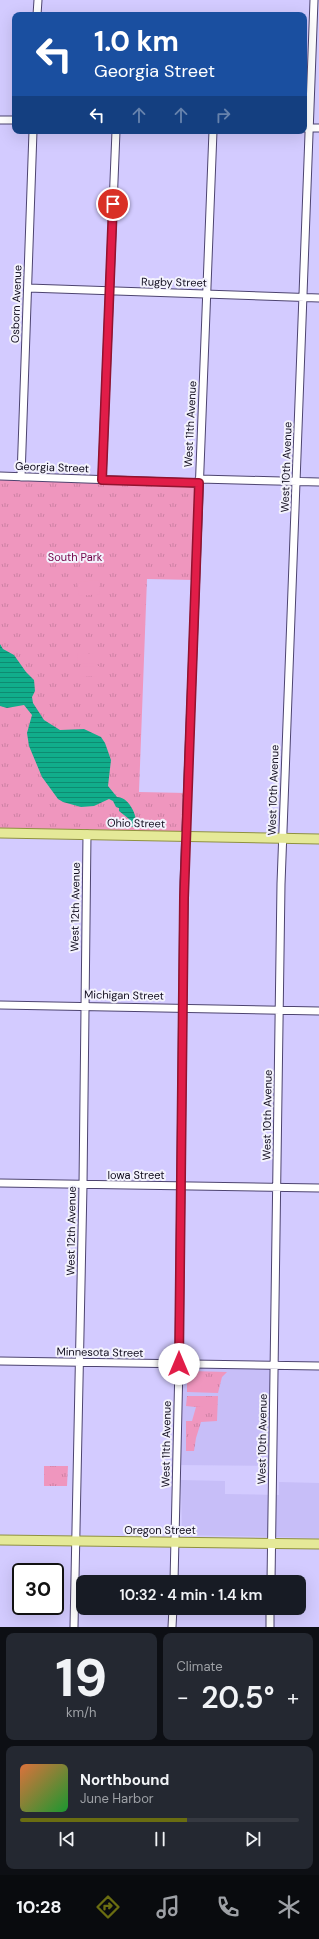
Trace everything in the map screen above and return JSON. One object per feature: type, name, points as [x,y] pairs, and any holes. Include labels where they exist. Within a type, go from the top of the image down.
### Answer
[{"type":"main road","name":"Ohio Street","points":[[0,833],[319,839]]},
{"type":"main road","name":"Oregon Street","points":[[0,1540],[319,1544]]},
{"type":"street","points":[[37,12],[38,0]]},
{"type":"street","name":"West 10th Avenue","points":[[307,128],[314,0]]},
{"type":"street","points":[[0,120],[12,120]]},
{"type":"street","points":[[307,128],[319,128]]},
{"type":"street","name":"Osborn Avenue","points":[[21,477],[33,134]]},
{"type":"street","points":[[102,480],[116,134]]},
{"type":"street","name":"West 11th Avenue","points":[[174,1575],[179,1364],[182,1007],[186,836],[213,134]]},
{"type":"street","name":"West 10th Avenue","points":[[271,1575],[282,838],[303,298],[307,134]]},
{"type":"street","name":"Rugby Street","points":[[28,288],[319,298]]},
{"type":"street","name":"Georgia Street","points":[[0,476],[102,480],[319,482]]},
{"type":"street","name":"West 12th Avenue","points":[[74,1627],[83,1185],[87,834]]},
{"type":"street","name":"Michigan Street","points":[[0,1005],[182,1007],[319,1011]]},
{"type":"street","name":"Iowa Street","points":[[0,1183],[319,1188]]},
{"type":"street","name":"Minnesota Street","points":[[0,1361],[319,1366]]},
{"type":"street","points":[[172,1627],[173,1615]]},
{"type":"street","points":[[270,1615],[270,1627]]},
{"type":"shaded area","points":[[0,644],[3,649],[14,655],[26,672],[34,680],[35,691],[32,697],[33,703],[44,720],[60,730],[84,729],[101,737],[105,743],[111,760],[108,786],[117,797],[125,800],[132,808],[136,818],[136,827],[131,827],[129,819],[119,811],[119,808],[116,807],[113,801],[109,799],[94,806],[81,807],[58,799],[42,777],[29,746],[27,733],[32,715],[24,705],[7,708],[0,706]]},
{"type":"shaded area","points":[[179,1364],[274,1366],[273,1466],[177,1465]]},
{"type":"shaded area","points":[[181,1480],[225,1481],[225,1494],[279,1495],[279,1482],[319,1483],[319,1538],[182,1535]]},
{"type":"green space","name":"South Park","points":[[0,476],[198,483],[195,580],[147,579],[139,792],[187,793],[186,836],[0,833]]},
{"type":"green space","points":[[99,580],[100,594],[79,596],[77,582]]},
{"type":"green space","points":[[99,653],[99,663],[78,664],[77,654]]},
{"type":"green space","points":[[99,666],[99,676],[78,677],[78,667]]},
{"type":"green space","points":[[191,1371],[227,1372],[222,1377],[218,1393],[187,1392],[187,1375]]},
{"type":"green space","points":[[191,1378],[212,1378],[212,1384],[202,1384],[201,1391],[191,1391]]},
{"type":"green space","points":[[187,1396],[218,1396],[217,1421],[201,1422],[194,1451],[186,1451],[186,1421],[192,1421],[196,1407],[186,1406]]},
{"type":"green space","points":[[189,1396],[203,1396],[203,1407],[189,1406]]},
{"type":"green space","points":[[44,1466],[68,1466],[67,1486],[44,1486]]},
{"type":"route","points":[[113,204],[102,480],[199,483],[186,836],[181,1022],[179,1364]]}]
